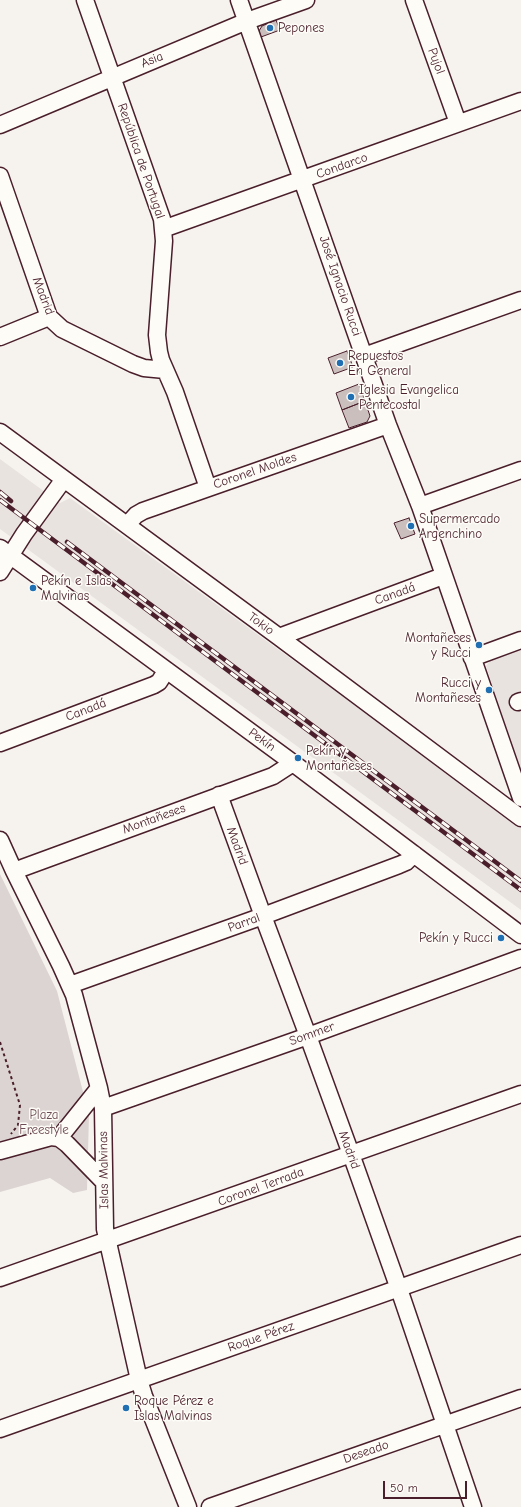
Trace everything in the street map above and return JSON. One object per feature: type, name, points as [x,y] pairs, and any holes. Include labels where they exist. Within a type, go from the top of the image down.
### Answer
[{"type":"street","name":"República de Portugal","points":[[85,0],[164,229],[157,335],[159,352],[175,392],[208,488]]},
{"type":"street","name":"José Ignacio Rucci","points":[[239,0],[388,425],[420,506],[521,798]]},
{"type":"street","name":"Asia","points":[[0,125],[247,21],[306,0]]},
{"type":"street","name":"Pujol","points":[[414,0],[458,123]]},
{"type":"street","name":"Condarco","points":[[164,229],[521,101]]},
{"type":"street","name":"Madrid","points":[[0,176],[49,316],[62,328],[133,364],[144,368],[165,370]]},
{"type":"street","points":[[364,356],[521,300]]},
{"type":"street","points":[[0,337],[49,316]]},
{"type":"street","name":"Coronel Moldes","points":[[127,525],[136,515],[208,488],[388,425]]},
{"type":"street","name":"Tokio","points":[[0,432],[279,637],[521,818]]},
{"type":"street","points":[[420,506],[521,470]]},
{"type":"street","points":[[0,572],[5,552],[64,479]]},
{"type":"street","name":"Pekín","points":[[5,552],[293,763],[521,935]]},
{"type":"street","name":"Canadá","points":[[279,637],[444,576]]},
{"type":"street","points":[[472,658],[521,640]]},
{"type":"street","name":"Canadá","points":[[0,743],[154,685],[159,682],[166,671]]},
{"type":"street","name":"Montañeses","points":[[14,871],[274,776],[293,763]]},
{"type":"street","points":[[488,794],[499,798],[504,797],[512,790],[515,780]]},
{"type":"street","name":"Madrid","points":[[219,795],[351,1154],[399,1289],[473,1507]]},
{"type":"street","name":"Islas Malvinas","points":[[0,840],[70,985],[99,1088],[102,1108],[105,1229],[139,1380],[188,1507]]},
{"type":"street","name":"Parral","points":[[70,985],[263,916],[399,865],[406,862],[414,854]]},
{"type":"street","name":"Sommer","points":[[102,1108],[308,1036],[521,958]]},
{"type":"street","points":[[59,1138],[99,1088]]},
{"type":"street","name":"Coronel Terrada","points":[[0,1278],[521,1094]]},
{"type":"street","points":[[0,1151],[51,1137],[59,1138],[67,1144],[104,1182]]},
{"type":"street","name":"Roque Pérez","points":[[0,1429],[399,1289],[521,1244]]},
{"type":"street","name":"Deseado","points":[[210,1507],[521,1398]]},
{"type":"path","points":[[0,1042],[20,1105],[18,1125],[9,1136]]},
{"type":"shaded area","points":[[0,459],[60,503],[70,498],[521,826],[521,910],[0,529]]},
{"type":"shaded area","points":[[521,649],[521,773],[486,666],[490,661]]},
{"type":"green space","name":"Plaza Freestyle","points":[[0,874],[57,991],[89,1115],[87,1190],[73,1193],[50,1178],[0,1192]]},
{"type":"building","name":"Pepones","points":[[276,20],[280,30],[261,37],[259,31],[262,26]]},
{"type":"building","name":"Repuestos En General","points":[[347,351],[353,367],[334,374],[328,358]]},
{"type":"building","name":"Iglesia Evangelica Pentecostal","points":[[359,384],[365,401],[342,410],[336,393]]},
{"type":"building","points":[[365,401],[370,416],[367,422],[349,428],[342,410]]},
{"type":"building","points":[[409,518],[415,534],[401,539],[394,523]]},
{"type":"railway","points":[[0,492],[11,501]]},
{"type":"railway","points":[[0,500],[521,890]]},
{"type":"railway","points":[[67,542],[521,881]]},
{"type":"place","name":"Pepones","points":[[270,28]]},
{"type":"place","name":"Repuestos En General","points":[[340,363]]},
{"type":"place","name":"Iglesia Evangelica Pentecostal","points":[[351,397]]},
{"type":"place","name":"Supermercado Argenchino","points":[[411,526]]},
{"type":"place","name":"Pekín e Islas Malvinas","points":[[33,588]]},
{"type":"place","name":"Montañeses y Rucci","points":[[479,645]]},
{"type":"place","name":"Rucci y Montañeses","points":[[489,690]]},
{"type":"place","name":"Pekín y Montañeses","points":[[298,758]]},
{"type":"place","name":"Pekín y Rucci","points":[[501,938]]},
{"type":"place","name":"Roque Pérez e Islas Malvinas","points":[[126,1408]]}]
